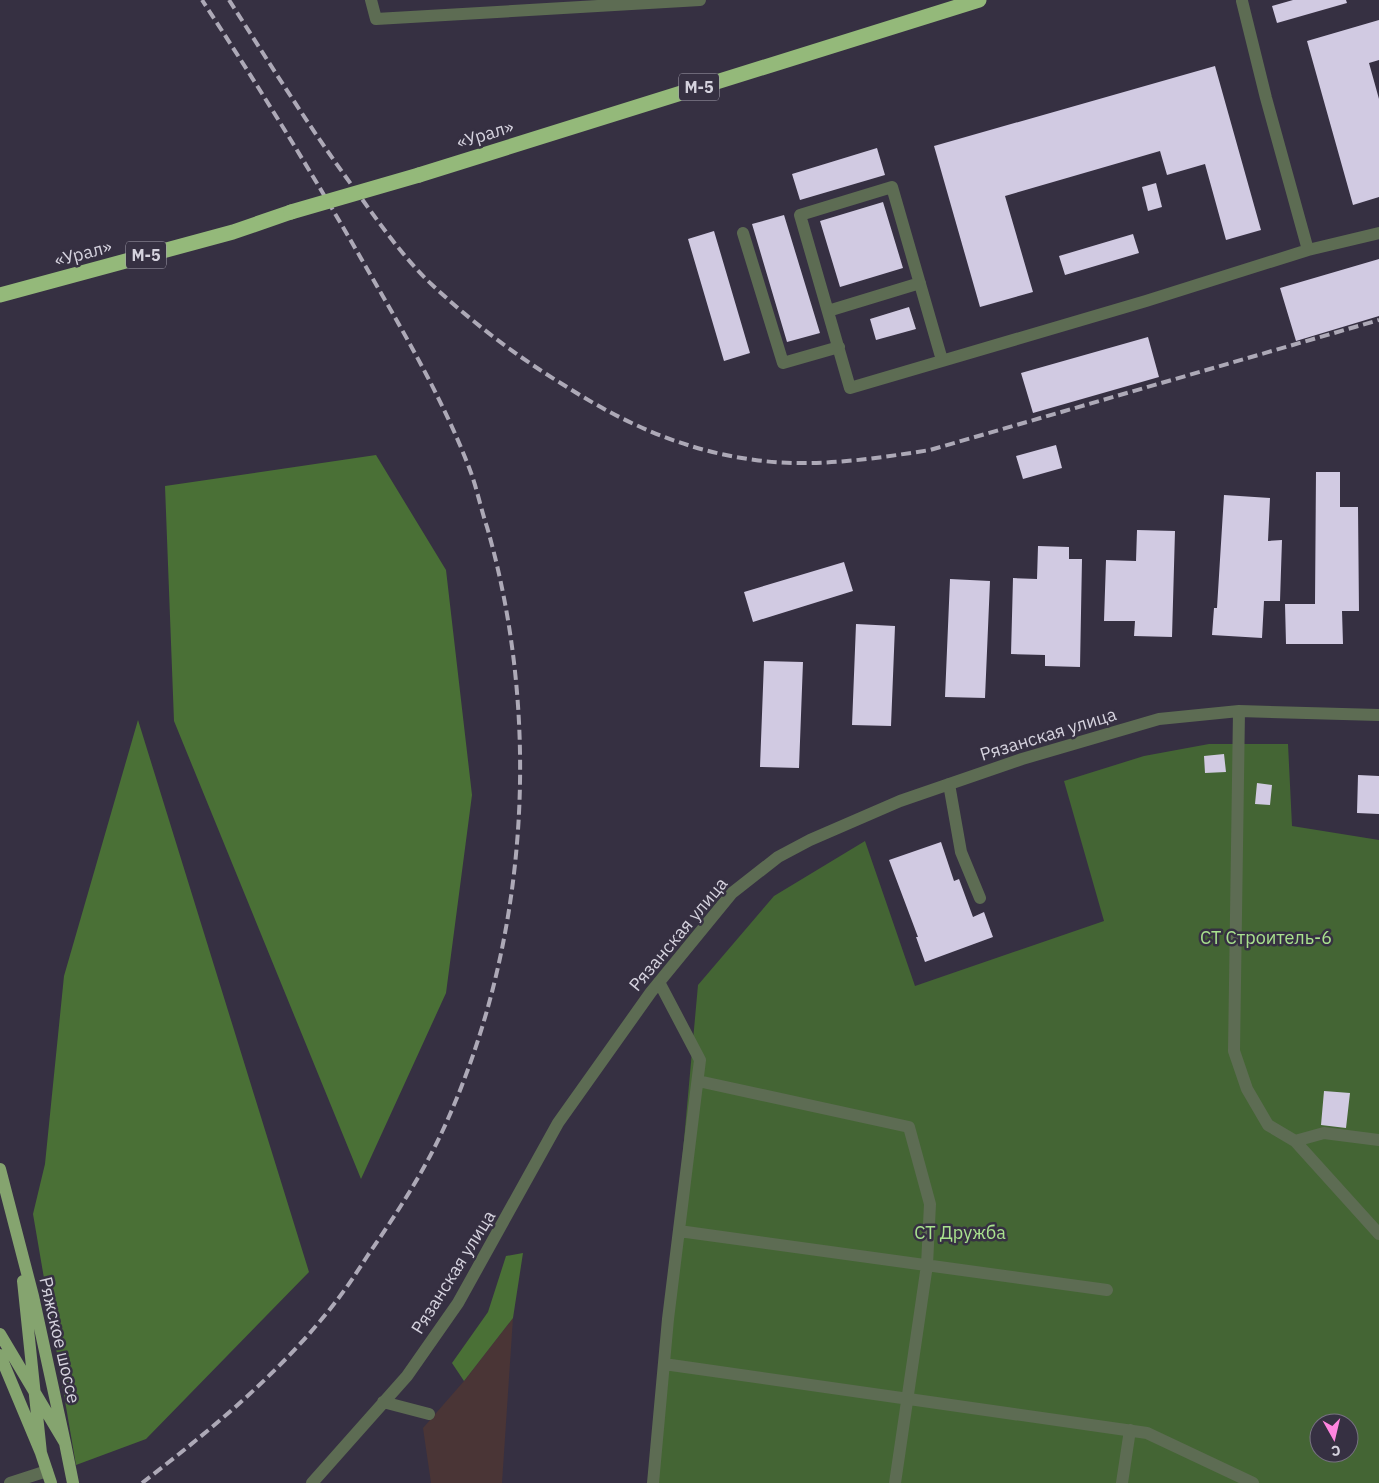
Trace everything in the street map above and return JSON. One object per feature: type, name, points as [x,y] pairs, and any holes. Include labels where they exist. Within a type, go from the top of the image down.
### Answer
[{"type":"highway","name":"«Урал»","points":[[0,295],[233,232],[291,212],[419,175],[978,0]]},
{"type":"main road","name":"Ряжское шоссе","points":[[0,1169],[33,1296],[73,1483]]},
{"type":"main road","name":"Ряжское шоссе","points":[[20,1246],[33,1390],[41,1453]]},
{"type":"main road","points":[[0,1334],[65,1443]]},
{"type":"main road","points":[[0,1354],[41,1453],[51,1483]]},
{"type":"street","points":[[371,0],[376,19],[579,4],[700,0]]},
{"type":"street","points":[[1242,0],[1266,98],[1308,250]]},
{"type":"street","points":[[942,360],[892,187],[800,215],[850,388],[1146,301],[1308,250],[1379,233]]},
{"type":"street","points":[[743,233],[783,363],[839,346]]},
{"type":"street","points":[[828,311],[920,283]]},
{"type":"street","points":[[1239,711],[1234,1051],[1247,1089],[1268,1125],[1295,1141],[1379,1234]]},
{"type":"street","name":"Рязанская улица","points":[[312,1483],[407,1376],[458,1303],[558,1123],[658,982],[732,893],[778,857],[891,805],[949,784],[1022,758],[1160,719],[1239,711],[1379,715]]},
{"type":"street","points":[[949,784],[961,852],[980,898]]},
{"type":"street","points":[[653,1483],[664,1364],[700,1060],[658,982]]},
{"type":"street","points":[[698,1081],[909,1127],[930,1204],[927,1265],[895,1483]]},
{"type":"street","points":[[1295,1141],[1324,1133],[1379,1140]]},
{"type":"street","points":[[679,1231],[1108,1290]]},
{"type":"street","points":[[664,1364],[1147,1433],[1253,1483]]},
{"type":"street","points":[[383,1402],[429,1414]]},
{"type":"street","points":[[1122,1483],[1130,1430]]},
{"type":"street","points":[[10,1483],[47,1470]]},
{"type":"shaded area","points":[[513,1318],[502,1483],[431,1483],[423,1428],[464,1381]]},
{"type":"green space","points":[[376,455],[446,570],[472,795],[446,993],[361,1179],[174,721],[165,486]]},
{"type":"green space","points":[[138,720],[309,1272],[146,1439],[76,1465],[33,1214],[45,1164],[64,976]]},
{"type":"green space","name":"СТ Дружба","points":[[1209,744],[1288,744],[1292,826],[1379,840],[1379,1483],[653,1483],[698,985],[774,896],[865,841],[915,986],[1104,921],[1064,781],[1144,756]]},
{"type":"green space","points":[[523,1253],[513,1318],[464,1381],[452,1363],[488,1312],[506,1256]]},
{"type":"building","points":[[1293,0],[1346,0],[1347,3],[1277,23],[1272,6]]},
{"type":"building","points":[[1379,20],[1379,60],[1369,63],[1379,99],[1379,197],[1353,205],[1307,41]]},
{"type":"building","points":[[1215,66],[1261,230],[1226,240],[1205,164],[1167,175],[1160,151],[1005,196],[1033,292],[980,307],[934,146]]},
{"type":"building","points":[[877,148],[885,175],[800,200],[792,174]]},
{"type":"building","points":[[1156,183],[1162,207],[1148,211],[1142,187]]},
{"type":"building","points":[[883,202],[903,268],[840,287],[820,221]]},
{"type":"building","points":[[784,215],[820,333],[787,342],[752,224]]},
{"type":"building","points":[[714,231],[750,353],[724,361],[688,239]]},
{"type":"building","points":[[1133,234],[1139,253],[1065,275],[1059,256]]},
{"type":"building","points":[[1379,259],[1379,316],[1296,341],[1280,288]]},
{"type":"building","points":[[909,307],[916,329],[876,340],[870,319]]},
{"type":"building","points":[[1148,337],[1159,377],[1033,413],[1021,373]]},
{"type":"building","points":[[1056,445],[1062,468],[1023,479],[1016,456]]},
{"type":"building","points":[[1316,472],[1340,472],[1340,507],[1358,507],[1359,611],[1342,611],[1343,644],[1286,644],[1285,604],[1315,604]]},
{"type":"building","points":[[1224,495],[1270,498],[1268,541],[1282,540],[1280,601],[1264,601],[1262,638],[1212,635],[1214,608],[1217,608]]},
{"type":"building","points":[[1137,530],[1175,531],[1172,637],[1134,636],[1135,621],[1104,621],[1106,560],[1136,561]]},
{"type":"building","points":[[1038,546],[1069,547],[1069,559],[1082,559],[1080,667],[1045,666],[1045,655],[1011,654],[1013,578],[1037,579]]},
{"type":"building","points":[[844,562],[853,591],[753,622],[744,592]]},
{"type":"building","points":[[950,579],[990,581],[985,698],[945,697]]},
{"type":"building","points":[[856,624],[895,626],[891,726],[852,725]]},
{"type":"building","points":[[764,661],[803,662],[799,768],[760,767]]},
{"type":"building","points":[[1224,754],[1226,772],[1205,773],[1204,756]]},
{"type":"building","points":[[1358,775],[1379,776],[1379,814],[1357,813]]},
{"type":"building","points":[[1257,783],[1272,785],[1270,805],[1255,804]]},
{"type":"building","points":[[941,842],[954,881],[959,879],[973,917],[984,912],[993,937],[925,962],[916,937],[918,937],[889,860]]},
{"type":"building","points":[[1324,1091],[1350,1093],[1346,1128],[1321,1125]]},
{"type":"railway","points":[[142,1483],[244,1399],[268,1377],[313,1329],[347,1286],[417,1180],[442,1132],[471,1061],[493,987],[509,911],[518,834],[520,756],[516,678],[505,601],[487,527],[470,470],[448,418],[394,317],[306,165],[202,0]]},
{"type":"railway","points":[[229,0],[344,175],[393,241],[427,280],[494,337],[567,387],[634,424],[680,443],[705,450],[755,460],[799,463],[865,459],[930,450],[1379,320]]},
{"type":"park label","name":"СТ Строитель-6","points":[[1266,937]]}]
